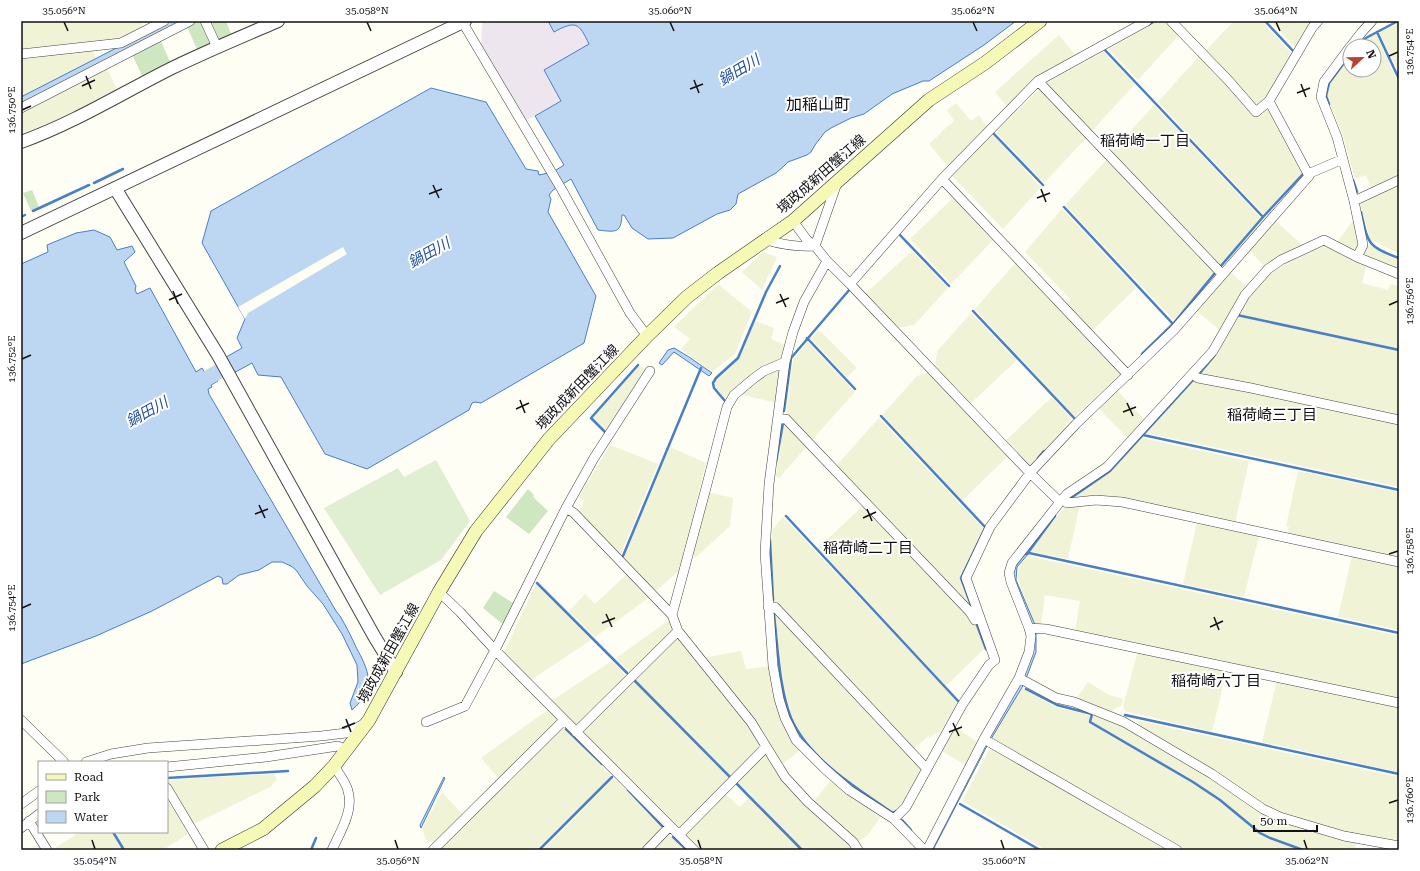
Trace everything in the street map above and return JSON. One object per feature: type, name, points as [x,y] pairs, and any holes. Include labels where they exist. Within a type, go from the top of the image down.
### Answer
[{"type":"main road","name":"境政成新田蟹江線","points":[[222,850],[263,829],[316,786],[334,766],[367,723],[439,592],[476,531],[548,439],[647,336],[687,297],[718,273],[793,221],[928,100],[985,63],[1040,21]]},
{"type":"street","points":[[21,54],[121,43],[164,21]]},
{"type":"street","points":[[21,108],[190,21]]},
{"type":"street","points":[[205,21],[217,47]]},
{"type":"street","points":[[21,142],[65,124],[172,68],[278,21]]},
{"type":"street","points":[[850,284],[942,179],[1038,81],[1147,21]]},
{"type":"street","points":[[1171,21],[1229,81],[1256,112],[1269,101],[1312,28],[1318,21]]},
{"type":"street","points":[[1357,38],[1372,21]]},
{"type":"street","points":[[21,233],[464,22],[562,190],[630,313],[647,336]]},
{"type":"street","points":[[1342,58],[1324,82],[1321,96],[1337,137],[1354,201],[1363,245],[1357,257]]},
{"type":"street","points":[[1038,81],[1222,274]]},
{"type":"street","points":[[894,819],[906,807],[962,705],[989,665],[995,660],[966,578],[990,527],[1030,473],[1076,424],[1174,330],[1309,176],[1269,101]]},
{"type":"street","points":[[1308,174],[1343,159]]},
{"type":"street","points":[[942,179],[1128,375]]},
{"type":"street","points":[[1354,201],[1399,180]]},
{"type":"street","points":[[815,246],[838,181]]},
{"type":"street","points":[[116,188],[218,356],[374,636],[396,672]]},
{"type":"street","points":[[793,221],[807,240],[815,246],[827,261],[1030,473],[1064,501],[1096,500],[1122,502],[1399,562]]},
{"type":"street","points":[[766,240],[778,244],[797,247],[815,246]]},
{"type":"street","points":[[927,850],[986,741],[1023,680],[1033,628],[1011,582],[1009,573],[1012,563],[1064,501],[1067,494],[1106,467],[1214,351],[1245,295],[1268,269],[1281,260],[1324,240],[1357,257],[1399,274]]},
{"type":"street","points":[[827,261],[804,302],[793,332],[785,362],[769,484],[766,523],[765,553],[773,666],[779,700],[785,718],[796,740],[848,790],[894,819],[924,850]]},
{"type":"street","points":[[672,614],[727,407],[734,394],[753,379],[764,371],[785,362]]},
{"type":"street","points":[[426,722],[465,706],[495,650],[566,508],[594,458],[650,371]]},
{"type":"street","points":[[1192,374],[1198,378],[1399,420]]},
{"type":"street","points":[[778,418],[786,419],[970,612],[975,620],[979,618]]},
{"type":"street","points":[[566,508],[574,513],[672,614],[678,631],[751,722],[785,777],[808,802],[853,842],[858,850]]},
{"type":"street","points":[[439,592],[694,850]]},
{"type":"street","points":[[768,607],[775,607],[927,769]]},
{"type":"street","points":[[1033,628],[1399,704]]},
{"type":"street","points":[[576,732],[678,631]]},
{"type":"street","points":[[1023,680],[1056,698],[1074,702],[1124,722],[1212,774],[1263,809],[1280,817],[1344,836],[1399,845],[1398,850]]},
{"type":"street","points":[[21,720],[63,761]]},
{"type":"street","points":[[433,850],[564,720]]},
{"type":"street","points":[[89,761],[111,754],[148,748],[346,733],[367,723]]},
{"type":"street","points":[[986,741],[1177,850]]},
{"type":"street","points":[[168,767],[266,757],[338,746],[347,750]]},
{"type":"street","points":[[679,835],[766,747]]},
{"type":"street","points":[[332,850],[348,815],[350,802],[348,790],[334,766]]},
{"type":"street","points":[[168,790],[204,850]]},
{"type":"street","points":[[21,804],[38,792]]},
{"type":"street","points":[[21,828],[38,815]]},
{"type":"street","points":[[29,821],[47,850]]},
{"type":"street","points":[[647,850],[670,826]]},
{"type":"shaded area","points":[[484,21],[548,21],[554,32],[567,25],[575,25],[582,29],[589,44],[544,70],[562,101],[525,121],[481,44],[482,25]]},
{"type":"green space","points":[[21,21],[142,21],[143,29],[121,40],[21,51]]},
{"type":"green space","points":[[193,21],[202,21],[211,46],[198,51],[186,25]]},
{"type":"green space","points":[[208,21],[226,21],[232,36],[219,42]]},
{"type":"green space","points":[[1158,21],[1168,21],[1180,34],[1138,80],[1109,49]]},
{"type":"green space","points":[[1234,21],[1262,21],[1293,55],[1268,98],[1256,108],[1205,51]]},
{"type":"green space","points":[[1271,21],[1315,21],[1297,49]]},
{"type":"green space","points":[[1399,23],[1399,73],[1382,38],[1379,32]]},
{"type":"green space","points":[[1376,33],[1378,38],[1365,38]]},
{"type":"green space","points":[[1059,35],[1076,56],[1008,108],[995,92]]},
{"type":"green space","points":[[160,39],[171,64],[143,78],[132,54]]},
{"type":"green space","points":[[1382,47],[1399,85],[1399,176],[1371,189],[1366,175],[1355,179],[1343,136],[1327,96],[1329,84],[1342,67],[1342,78],[1382,78]]},
{"type":"green space","points":[[93,48],[96,59],[21,97],[21,57]]},
{"type":"green space","points":[[1104,52],[1135,84],[1090,133],[1044,84]]},
{"type":"green space","points":[[1200,55],[1256,115],[1269,105],[1304,171],[1264,215],[1158,102]]},
{"type":"green space","points":[[106,66],[118,92],[21,138],[21,111]]},
{"type":"green space","points":[[1041,87],[1088,136],[1044,183],[996,132]]},
{"type":"green space","points":[[956,103],[971,121],[979,115],[988,128],[949,168],[929,144],[954,121],[947,110]]},
{"type":"green space","points":[[1154,105],[1261,218],[1219,267],[1110,154]]},
{"type":"green space","points":[[993,135],[1041,187],[1003,229],[952,176]]},
{"type":"green space","points":[[1108,158],[1215,272],[1174,320],[1065,205]]},
{"type":"green space","points":[[1399,185],[1399,254],[1370,239],[1360,203]]},
{"type":"green space","points":[[32,190],[39,207],[31,211],[23,193]]},
{"type":"green space","points":[[954,197],[994,239],[951,284],[910,239]]},
{"type":"green space","points":[[1062,209],[1136,288],[1090,333],[1065,305],[1070,299],[1025,252]]},
{"type":"green space","points":[[1274,219],[1303,246],[1266,268],[1247,248]]},
{"type":"green space","points":[[1354,219],[1359,244],[1356,251],[1353,253],[1336,244]]},
{"type":"green space","points":[[1365,243],[1390,257],[1399,260],[1399,272],[1363,257]]},
{"type":"green space","points":[[1327,245],[1367,264],[1362,283],[1388,290],[1390,284],[1399,286],[1399,418],[1198,375],[1218,354],[1245,302],[1270,273],[1296,258]]},
{"type":"green space","points":[[912,251],[948,288],[914,325],[897,328],[865,294]]},
{"type":"green space","points":[[763,252],[777,257],[762,290],[742,272]]},
{"type":"green space","points":[[1016,262],[1122,373],[1074,417],[975,309]]},
{"type":"green space","points":[[1228,270],[1247,287],[1221,331],[1194,309]]},
{"type":"green space","points":[[718,284],[752,312],[735,354],[712,372],[681,349],[690,339],[674,327]]},
{"type":"green space","points":[[971,313],[1017,360],[969,405],[935,368],[937,351]]},
{"type":"green space","points":[[755,321],[774,328],[771,339],[787,346],[783,360],[725,397],[717,390],[715,382],[739,358]]},
{"type":"green space","points":[[819,330],[857,368],[847,377],[811,339]]},
{"type":"green space","points":[[808,342],[855,392],[811,441],[786,414],[793,360]]},
{"type":"green space","points":[[638,365],[647,370],[606,433],[591,418]]},
{"type":"green space","points":[[783,365],[777,403],[738,394],[755,380]]},
{"type":"green space","points":[[930,372],[1009,455],[962,501],[882,415],[917,376]]},
{"type":"green space","points":[[1194,380],[1399,424],[1399,487],[1147,433]]},
{"type":"green space","points":[[1115,388],[1145,420],[1128,438],[1096,406]]},
{"type":"green space","points":[[1052,397],[1072,419],[1028,468],[1004,442]]},
{"type":"green space","points":[[879,418],[983,528],[960,578],[972,611],[836,466]]},
{"type":"green space","points":[[787,423],[808,445],[779,478],[776,476],[784,424]]},
{"type":"green space","points":[[1142,438],[1249,461],[1235,523],[1123,500],[1070,499],[1110,472]]},
{"type":"green space","points":[[610,445],[658,464],[620,556],[578,514],[584,501],[579,497]]},
{"type":"green space","points":[[670,447],[706,463],[679,571],[656,591],[623,559]]},
{"type":"green space","points":[[436,460],[470,521],[441,560],[380,595],[324,508],[398,468],[404,477]]},
{"type":"green space","points":[[1298,471],[1399,492],[1399,558],[1287,535],[1289,527],[1286,526]]},
{"type":"green space","points":[[528,489],[534,495],[533,497],[548,511],[529,534],[506,517]]},
{"type":"green space","points":[[707,492],[733,498],[730,526],[695,558],[692,551]]},
{"type":"green space","points":[[1080,504],[1068,559],[1030,551],[1066,505]]},
{"type":"green space","points":[[864,505],[974,621],[985,648],[946,686],[818,548]]},
{"type":"green space","points":[[783,517],[958,702],[940,733],[936,733],[930,738],[928,736],[913,750],[774,603],[772,530]]},
{"type":"green space","points":[[1197,522],[1259,536],[1244,597],[1183,584]]},
{"type":"green space","points":[[1028,556],[1399,636],[1399,700],[1075,631],[1080,601],[1045,595],[1041,624],[1035,625],[1018,580],[1019,566]]},
{"type":"green space","points":[[1352,556],[1399,566],[1399,630],[1338,617]]},
{"type":"green space","points":[[628,573],[651,596],[595,637],[569,611],[585,594],[595,604]]},
{"type":"green space","points":[[536,584],[591,640],[531,680],[504,652]]},
{"type":"green space","points":[[494,591],[515,604],[505,626],[483,608]]},
{"type":"green space","points":[[775,613],[923,768],[903,802],[895,811],[856,787],[817,753],[801,734],[792,718],[784,686]]},
{"type":"green space","points":[[672,618],[672,634],[630,672],[616,658]]},
{"type":"green space","points":[[679,635],[749,723],[763,746],[679,830],[580,731]]},
{"type":"green space","points":[[741,651],[746,669],[770,666],[802,749],[781,765],[702,658]]},
{"type":"green space","points":[[1138,651],[1227,669],[1212,732],[1125,711],[1123,706]]},
{"type":"green space","points":[[612,661],[626,676],[577,727],[551,701]]},
{"type":"green space","points":[[1277,680],[1399,705],[1399,772],[1262,742]]},
{"type":"green space","points":[[1088,682],[1109,695],[1123,699],[1121,706],[1115,708],[1113,712],[1076,699]]},
{"type":"green space","points":[[1022,688],[1056,707],[1092,716],[1093,713],[1122,725],[1211,777],[1261,811],[1356,842],[1355,850],[1180,850],[990,740]]},
{"type":"green space","points":[[549,709],[559,718],[559,722],[500,780],[481,758]]},
{"type":"green space","points":[[1139,721],[1399,777],[1399,830],[1397,840],[1345,832],[1282,813],[1265,806],[1138,726]]},
{"type":"green space","points":[[562,726],[611,776],[536,850],[437,850]]},
{"type":"green space","points":[[953,726],[979,743],[967,766],[940,750]]},
{"type":"green space","points":[[991,746],[1173,850],[1046,850],[962,801]]},
{"type":"green space","points":[[767,753],[854,850],[698,850],[685,837],[684,833],[724,793],[740,807],[751,795],[736,781]]},
{"type":"green space","points":[[274,774],[277,780],[270,787],[194,824],[168,784],[168,781]]},
{"type":"green space","points":[[614,778],[664,829],[643,850],[543,850]]},
{"type":"green space","points":[[832,779],[883,814],[867,836],[857,842],[813,802]]},
{"type":"green space","points":[[442,792],[464,816],[437,843],[426,840],[422,829]]},
{"type":"green space","points":[[168,802],[188,834],[163,850],[52,850],[78,833],[113,833],[114,835],[117,833],[168,833]]},
{"type":"green space","points":[[668,834],[684,850],[652,850]]},
{"type":"water","points":[[169,21],[183,21],[21,105],[21,97]]},
{"type":"water","points":[[548,21],[1016,21],[984,45],[929,81],[923,81],[892,94],[864,114],[851,118],[831,128],[825,132],[811,152],[807,155],[788,162],[776,173],[738,194],[736,204],[730,210],[717,214],[673,238],[648,239],[632,228],[624,215],[622,215],[618,229],[613,231],[598,230],[571,179],[553,190],[549,195],[551,199],[548,212],[596,296],[584,343],[481,403],[472,403],[469,410],[367,469],[325,454],[281,377],[258,375],[252,363],[230,375],[221,360],[242,348],[237,338],[245,319],[202,243],[211,211],[431,88],[486,102],[526,169],[538,171],[539,175],[553,172],[564,165],[535,116],[561,101],[544,70],[589,44],[582,32],[576,26],[567,26],[554,32]]},
{"type":"water","points":[[94,230],[110,237],[117,250],[132,246],[135,252],[124,262],[136,286],[135,290],[137,294],[150,288],[196,372],[202,368],[205,373],[211,369],[218,381],[211,385],[212,387],[208,389],[209,394],[340,616],[364,664],[367,672],[368,687],[360,702],[352,710],[350,703],[358,682],[357,665],[342,634],[323,604],[307,586],[296,570],[282,562],[272,562],[259,570],[239,575],[227,584],[223,584],[222,578],[218,576],[152,611],[96,636],[21,664],[21,264],[48,252],[47,245],[76,233]]},
{"type":"water","points":[[674,348],[712,373],[709,376],[674,352],[662,365],[659,363],[668,350]]},
{"type":"water","points":[[1027,552],[1029,553],[1017,567],[1016,580],[1036,627],[1036,652],[1024,684],[988,744],[933,850],[930,850],[1032,651],[1013,574],[1015,567]]},
{"type":"water","points":[[444,777],[445,778],[421,828],[420,825]]},
{"type":"pier","points":[[343,247],[347,254],[248,313],[245,319],[238,307]]},
{"type":"waterway","points":[[1148,25],[1155,21]]},
{"type":"waterway","points":[[1265,21],[1295,53]]},
{"type":"waterway","points":[[1366,38],[1398,21]]},
{"type":"waterway","points":[[1377,32],[1399,79]]},
{"type":"waterway","points":[[1104,49],[1263,217]]},
{"type":"waterway","points":[[1329,104],[1326,96],[1329,83],[1342,66]]},
{"type":"waterway","points":[[993,133],[1043,185]]},
{"type":"waterway","points":[[94,183],[123,169]]},
{"type":"waterway","points":[[1220,267],[1263,217],[1303,174]]},
{"type":"waterway","points":[[1353,180],[1357,192]]},
{"type":"waterway","points":[[33,211],[89,185]]},
{"type":"waterway","points":[[1064,207],[1173,324]]},
{"type":"waterway","points":[[1361,212],[1365,231],[1375,247],[1399,258]]},
{"type":"waterway","points":[[21,217],[25,215]]},
{"type":"waterway","points":[[898,233],[949,286]]},
{"type":"waterway","points":[[725,401],[714,388],[713,383],[716,378],[738,358],[766,292],[780,266]]},
{"type":"waterway","points":[[1142,354],[1173,324],[1215,273]]},
{"type":"waterway","points":[[784,411],[791,358],[850,289]]},
{"type":"waterway","points":[[973,311],[1075,419]]},
{"type":"waterway","points":[[1237,315],[1399,350]]},
{"type":"waterway","points":[[807,338],[855,389]]},
{"type":"waterway","points":[[1199,374],[1215,355]]},
{"type":"waterway","name":"鍋田川","points":[[197,384],[237,361]]},
{"type":"waterway","points":[[606,433],[591,418],[638,365]]},
{"type":"waterway","points":[[623,556],[701,368]]},
{"type":"waterway","points":[[1068,500],[1110,471],[1193,380]]},
{"type":"waterway","points":[[881,416],[985,527]]},
{"type":"waterway","points":[[776,462],[783,423]]},
{"type":"waterway","points":[[1143,435],[1399,490]]},
{"type":"waterway","points":[[1038,458],[1044,451]]},
{"type":"waterway","points":[[786,516],[959,702]]},
{"type":"waterway","points":[[1027,554],[1055,516]]},
{"type":"waterway","points":[[971,605],[961,578],[986,526]]},
{"type":"waterway","points":[[770,540],[773,600]]},
{"type":"waterway","points":[[1026,554],[1029,553],[1399,633]]},
{"type":"waterway","points":[[537,583],[627,673]]},
{"type":"waterway","points":[[774,615],[784,693],[791,718],[799,733],[809,746],[835,772],[864,794],[893,813],[896,811]]},
{"type":"waterway","points":[[977,625],[986,649]]},
{"type":"waterway","points":[[635,681],[730,777]]},
{"type":"waterway","points":[[1026,689],[1057,705],[1092,714],[1090,722],[1193,782],[1220,800],[1260,833],[1303,850]]},
{"type":"waterway","points":[[1125,715],[1399,774]]},
{"type":"waterway","points":[[566,729],[602,764]]},
{"type":"waterway","points":[[168,778],[288,771]]},
{"type":"waterway","points":[[539,850],[612,777]]},
{"type":"waterway","points":[[737,784],[802,850]]},
{"type":"waterway","points":[[628,790],[662,826]]},
{"type":"waterway","points":[[960,804],[1040,850]]},
{"type":"waterway","points":[[902,820],[911,830]]},
{"type":"waterway","points":[[114,833],[124,850]]},
{"type":"waterway","points":[[673,837],[687,850]]},
{"type":"waterway","points":[[311,850],[316,838]]},
{"type":"district","name":"加稲山町","points":[[818,104]]},
{"type":"district","name":"稲荷崎一丁目","points":[[1145,141]]},
{"type":"district","name":"稲荷崎三丁目","points":[[1272,415]]},
{"type":"district","name":"稲荷崎二丁目","points":[[868,548]]},
{"type":"district","name":"稲荷崎六丁目","points":[[1216,681]]}]
